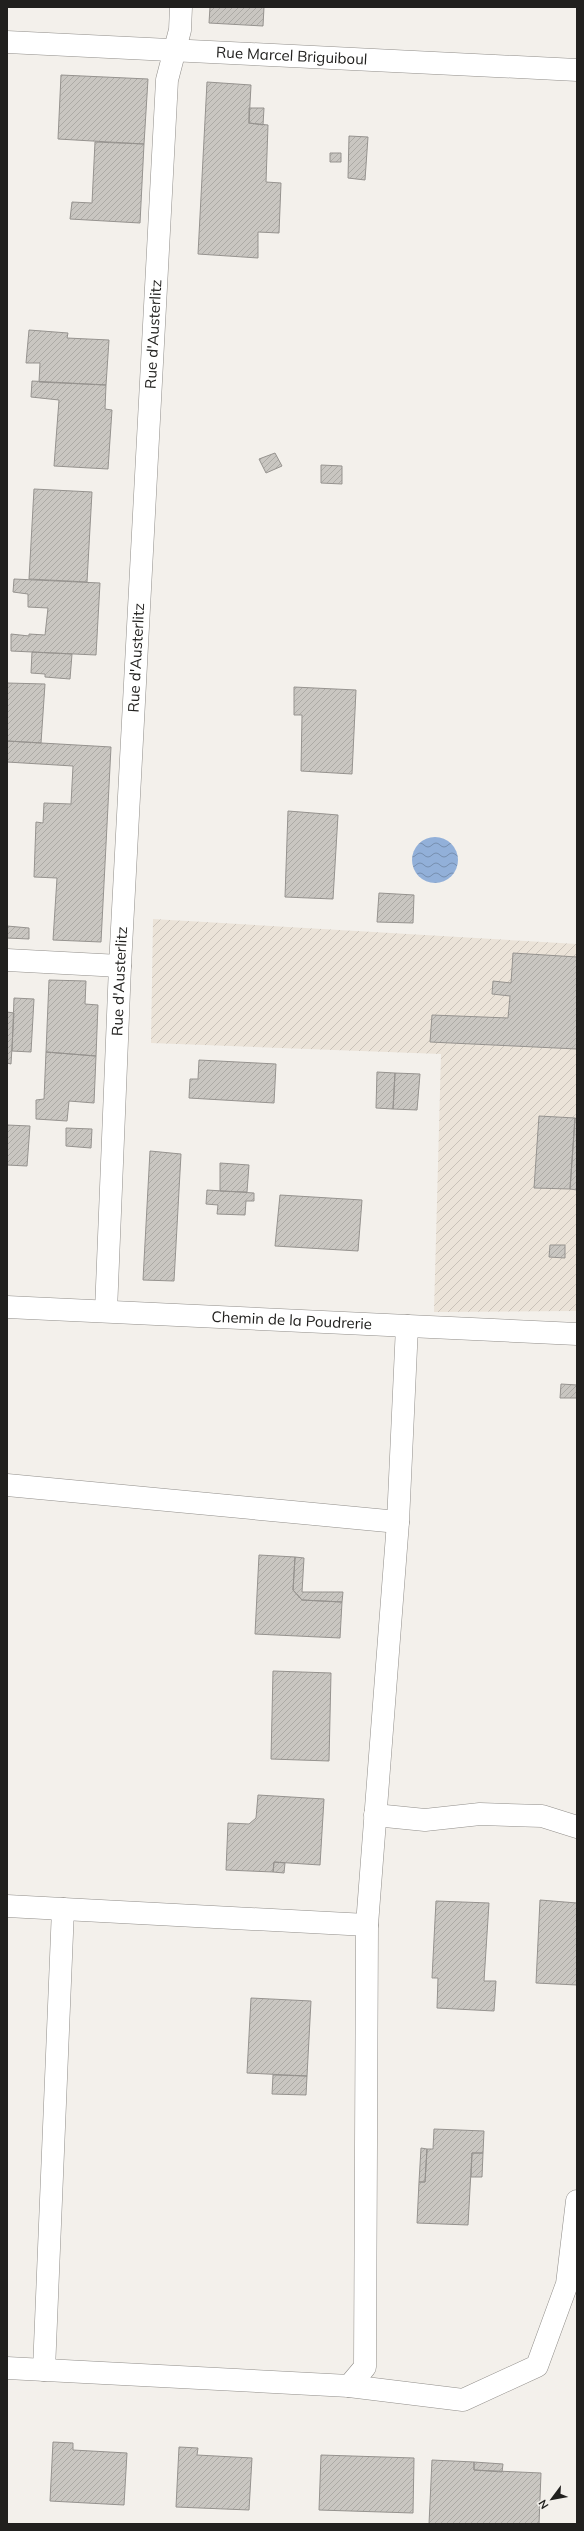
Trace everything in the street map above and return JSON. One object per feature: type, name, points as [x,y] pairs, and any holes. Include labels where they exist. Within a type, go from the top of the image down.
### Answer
[{"type":"street","name":"Rue d'Austerlitz","points":[[106,1311],[120,966],[167,80],[180,30],[181,7]]},
{"type":"street","name":"Rue Marcel Briguiboul","points":[[7,42],[577,70]]},
{"type":"street","points":[[7,960],[120,966]]},
{"type":"street","name":"Chemin de la Poudrerie","points":[[7,1307],[577,1334]]},
{"type":"street","points":[[349,2386],[365,2367],[367,1925],[398,1522],[407,1326]]},
{"type":"street","points":[[7,1485],[398,1522]]},
{"type":"street","points":[[375,1816],[425,1820],[480,1814],[542,1816],[577,1827]]},
{"type":"street","points":[[7,1906],[367,1925]]},
{"type":"street","points":[[44,2370],[63,1909]]},
{"type":"street","points":[[7,2368],[349,2386],[463,2400],[537,2366],[567,2284],[577,2201]]},
{"type":"shaded area","points":[[153,919],[577,944],[577,1311],[434,1312],[441,1054],[151,1043]]},
{"type":"water","points":[[435,837],[448,841],[454,847],[458,860],[454,873],[448,879],[435,883],[422,879],[416,873],[412,860],[416,847],[422,841]]},
{"type":"building","points":[[210,7],[264,7],[263,26],[209,23]]},
{"type":"building","points":[[61,75],[148,79],[144,144],[58,139]]},
{"type":"building","points":[[207,82],[251,85],[249,123],[268,125],[266,182],[281,183],[279,233],[258,232],[258,258],[198,254]]},
{"type":"building","points":[[249,108],[264,108],[263,125],[249,123]]},
{"type":"building","points":[[349,136],[368,137],[365,180],[348,178]]},
{"type":"building","points":[[95,142],[144,144],[140,223],[70,219],[72,202],[92,203]]},
{"type":"building","points":[[330,153],[341,153],[341,162],[330,162]]},
{"type":"building","points":[[29,330],[68,333],[67,338],[109,340],[106,385],[39,382],[40,363],[26,363]]},
{"type":"building","points":[[32,381],[106,385],[105,409],[112,410],[108,469],[54,466],[59,400],[31,397]]},
{"type":"building","points":[[275,453],[282,466],[266,473],[259,459]]},
{"type":"building","points":[[321,465],[342,466],[342,484],[321,483]]},
{"type":"building","points":[[34,489],[92,492],[87,582],[29,579]]},
{"type":"building","points":[[14,579],[100,583],[96,655],[11,651],[11,634],[29,636],[29,634],[45,635],[48,608],[28,607],[28,594],[13,592]]},
{"type":"building","points":[[32,652],[72,654],[70,679],[45,677],[45,674],[31,673]]},
{"type":"building","points":[[7,683],[45,684],[41,743],[7,741]]},
{"type":"building","points":[[294,687],[356,690],[352,774],[301,771],[302,715],[294,715]]},
{"type":"building","points":[[7,741],[111,747],[101,942],[53,940],[57,878],[34,877],[36,822],[43,823],[44,803],[71,804],[73,766],[7,762]]},
{"type":"building","points":[[288,811],[338,815],[333,899],[285,897]]},
{"type":"building","points":[[379,893],[414,895],[413,923],[377,922]]},
{"type":"building","points":[[7,926],[29,928],[29,939],[7,938]]},
{"type":"building","points":[[513,953],[577,957],[577,1049],[430,1042],[432,1015],[508,1018],[510,996],[492,994],[493,981],[511,983]]},
{"type":"building","points":[[49,980],[86,981],[85,1004],[98,1005],[96,1056],[46,1052]]},
{"type":"building","points":[[14,998],[34,999],[31,1052],[12,1051]]},
{"type":"building","points":[[7,1012],[14,1013],[11,1064],[7,1063]]},
{"type":"building","points":[[46,1052],[96,1056],[94,1103],[69,1101],[67,1121],[36,1119],[36,1100],[44,1099]]},
{"type":"building","points":[[199,1060],[276,1064],[274,1103],[189,1098],[190,1079],[198,1079]]},
{"type":"building","points":[[377,1072],[395,1073],[393,1109],[376,1108]]},
{"type":"building","points":[[395,1073],[420,1074],[417,1110],[393,1109]]},
{"type":"building","points":[[539,1116],[575,1118],[570,1189],[534,1188]]},
{"type":"building","points":[[575,1118],[577,1119],[577,1190],[570,1189]]},
{"type":"building","points":[[7,1125],[30,1126],[27,1166],[7,1165]]},
{"type":"building","points":[[66,1128],[92,1129],[91,1148],[66,1146]]},
{"type":"building","points":[[150,1151],[181,1154],[174,1281],[143,1280]]},
{"type":"building","points":[[220,1163],[249,1165],[247,1192],[220,1191]]},
{"type":"building","points":[[207,1190],[254,1193],[254,1201],[246,1201],[245,1215],[217,1214],[218,1205],[206,1204]]},
{"type":"building","points":[[280,1195],[362,1200],[358,1251],[275,1246]]},
{"type":"building","points":[[550,1245],[565,1245],[565,1258],[549,1257]]},
{"type":"building","points":[[561,1384],[577,1385],[577,1398],[560,1398]]},
{"type":"building","points":[[259,1555],[295,1557],[293,1590],[302,1600],[342,1602],[340,1638],[255,1634]]},
{"type":"building","points":[[295,1557],[304,1558],[302,1592],[343,1592],[342,1602],[302,1600],[293,1590]]},
{"type":"building","points":[[273,1671],[331,1673],[329,1761],[271,1759]]},
{"type":"building","points":[[258,1795],[324,1799],[320,1865],[274,1862],[273,1872],[226,1870],[228,1823],[249,1824],[256,1818]]},
{"type":"building","points":[[274,1862],[285,1863],[284,1873],[273,1872]]},
{"type":"building","points":[[540,1900],[577,1903],[577,1985],[536,1983]]},
{"type":"building","points":[[436,1901],[489,1903],[484,1981],[496,1981],[494,2011],[437,2008],[438,1978],[432,1978]]},
{"type":"building","points":[[251,1998],[311,2001],[307,2076],[247,2073]]},
{"type":"building","points":[[273,2075],[307,2076],[306,2095],[272,2094]]},
{"type":"building","points":[[434,2129],[484,2131],[483,2153],[472,2153],[468,2225],[417,2223],[419,2182],[425,2182],[427,2149],[433,2149]]},
{"type":"building","points":[[421,2148],[427,2149],[425,2182],[419,2182]]},
{"type":"building","points":[[472,2153],[483,2153],[482,2177],[471,2177]]},
{"type":"building","points":[[53,2442],[73,2443],[73,2450],[127,2453],[124,2505],[50,2501]]},
{"type":"building","points":[[179,2447],[198,2448],[197,2455],[252,2458],[249,2510],[176,2507]]},
{"type":"building","points":[[321,2455],[414,2458],[413,2513],[319,2510]]},
{"type":"building","points":[[432,2460],[474,2462],[474,2470],[541,2473],[539,2524],[429,2524]]},
{"type":"building","points":[[474,2462],[503,2464],[502,2472],[474,2470]]}]
